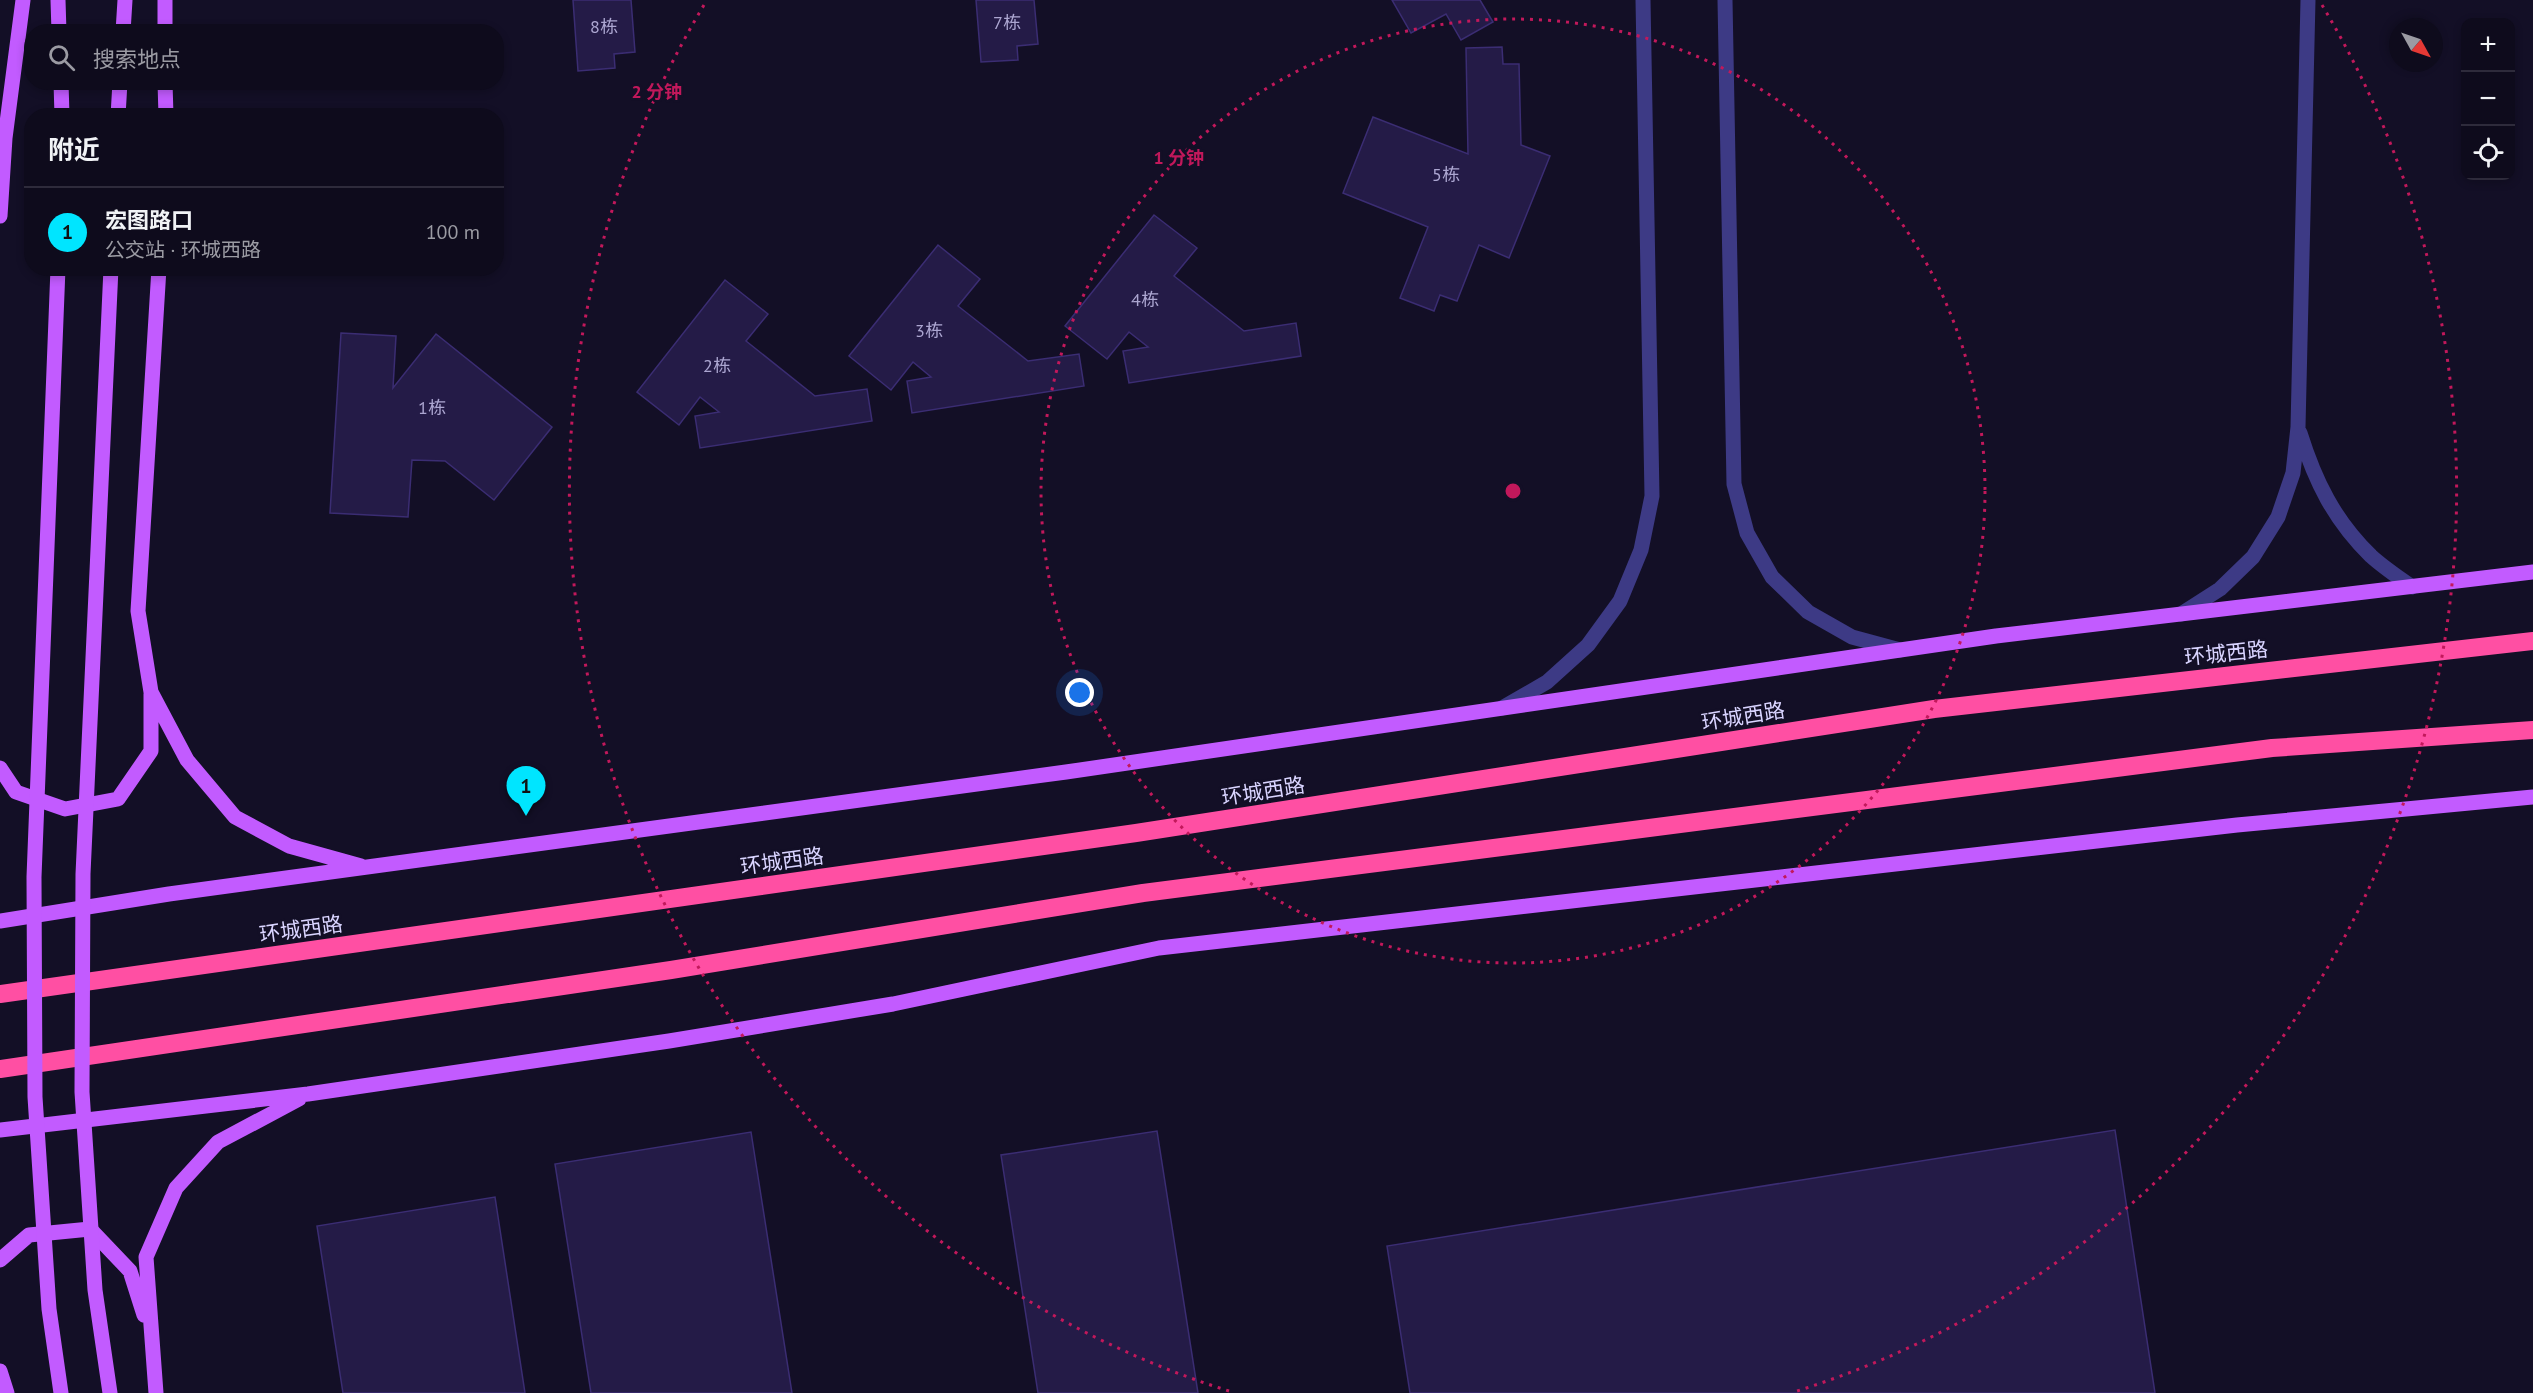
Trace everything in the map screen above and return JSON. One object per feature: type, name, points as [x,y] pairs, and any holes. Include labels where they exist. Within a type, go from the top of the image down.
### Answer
[{"type":"highway","name":"环城西路","points":[[0,994],[1125,835],[1935,709],[2533,641]]},
{"type":"highway","points":[[0,1069],[671,970],[1143,893],[2272,748],[2533,730]]},
{"type":"main road","points":[[0,216],[5,138],[22,0]]},
{"type":"main road","points":[[58,0],[59,24]]},
{"type":"main road","points":[[124,24],[125,0]]},
{"type":"main road","points":[[165,0],[165,24]]},
{"type":"main road","points":[[61,90],[62,108]]},
{"type":"main road","points":[[118,108],[120,90]]},
{"type":"main road","points":[[165,90],[166,108]]},
{"type":"main road","points":[[58,276],[34,900],[35,1097],[50,1309],[61,1393]]},
{"type":"main road","points":[[110,1393],[95,1290],[82,1092],[84,874],[111,276]]},
{"type":"main road","points":[[0,768],[16,792],[65,809],[118,799],[151,751],[151,692],[138,611],[159,276]]},
{"type":"main road","points":[[0,921],[169,894],[1066,772],[1996,636],[2533,572]]},
{"type":"main road","points":[[151,692],[187,760],[235,817],[289,846],[370,868]]},
{"type":"main road","points":[[0,1130],[308,1094],[669,1041],[894,1004],[1159,948],[2237,825],[2533,796]]},
{"type":"main road","points":[[156,1393],[146,1257],[176,1188],[218,1142],[308,1094]]},
{"type":"main road","points":[[0,1260],[28,1235],[90,1229],[130,1271],[151,1337]]},
{"type":"main road","points":[[0,1371],[7,1393]]},
{"type":"street","points":[[1500,710],[1547,682],[1588,645],[1620,601],[1641,550],[1652,496],[1643,0]]},
{"type":"street","points":[[1725,0],[1734,484],[1747,533],[1772,577],[1808,612],[1852,637],[1900,650]]},
{"type":"street","points":[[2181,614],[2220,589],[2253,557],[2278,517],[2293,473],[2298,428],[2308,0]]},
{"type":"street","points":[[2298,428],[2313,475],[2338,518],[2372,556],[2412,587]]},
{"type":"building","points":[[573,0],[631,0],[635,52],[614,54],[615,68],[578,71]]},
{"type":"building","points":[[976,0],[1034,0],[1038,44],[1017,46],[1018,60],[981,62]]},
{"type":"building","points":[[1392,0],[1480,0],[1493,22],[1461,40],[1446,14],[1411,33]]},
{"type":"building","points":[[1502,47],[1503,64],[1519,64],[1521,145],[1550,156],[1509,258],[1479,245],[1457,301],[1440,295],[1434,311],[1400,298],[1428,227],[1343,193],[1373,117],[1468,154],[1466,48]]},
{"type":"building","points":[[1154,215],[1197,248],[1174,276],[1244,331],[1296,323],[1301,356],[1129,383],[1123,351],[1148,347],[1129,332],[1107,359],[1065,326]]},
{"type":"building","points":[[938,245],[980,279],[958,306],[1028,361],[1079,354],[1084,386],[912,413],[907,381],[931,377],[913,362],[891,390],[849,356]]},
{"type":"building","points":[[725,280],[768,314],[746,341],[815,396],[867,389],[872,421],[700,448],[695,416],[719,412],[700,397],[679,425],[637,392]]},
{"type":"building","points":[[341,333],[396,336],[393,388],[436,334],[552,427],[494,500],[445,461],[412,460],[408,517],[330,513]]},
{"type":"building","points":[[2115,1130],[2155,1393],[1410,1393],[1387,1246]]},
{"type":"building","points":[[1157,1131],[1198,1393],[1038,1393],[1001,1155]]},
{"type":"building","points":[[751,1132],[792,1393],[591,1393],[555,1164]]},
{"type":"building","points":[[495,1197],[525,1393],[343,1393],[317,1226]]},
{"type":"place","name":"宏图路口","points":[[526,816]]}]
